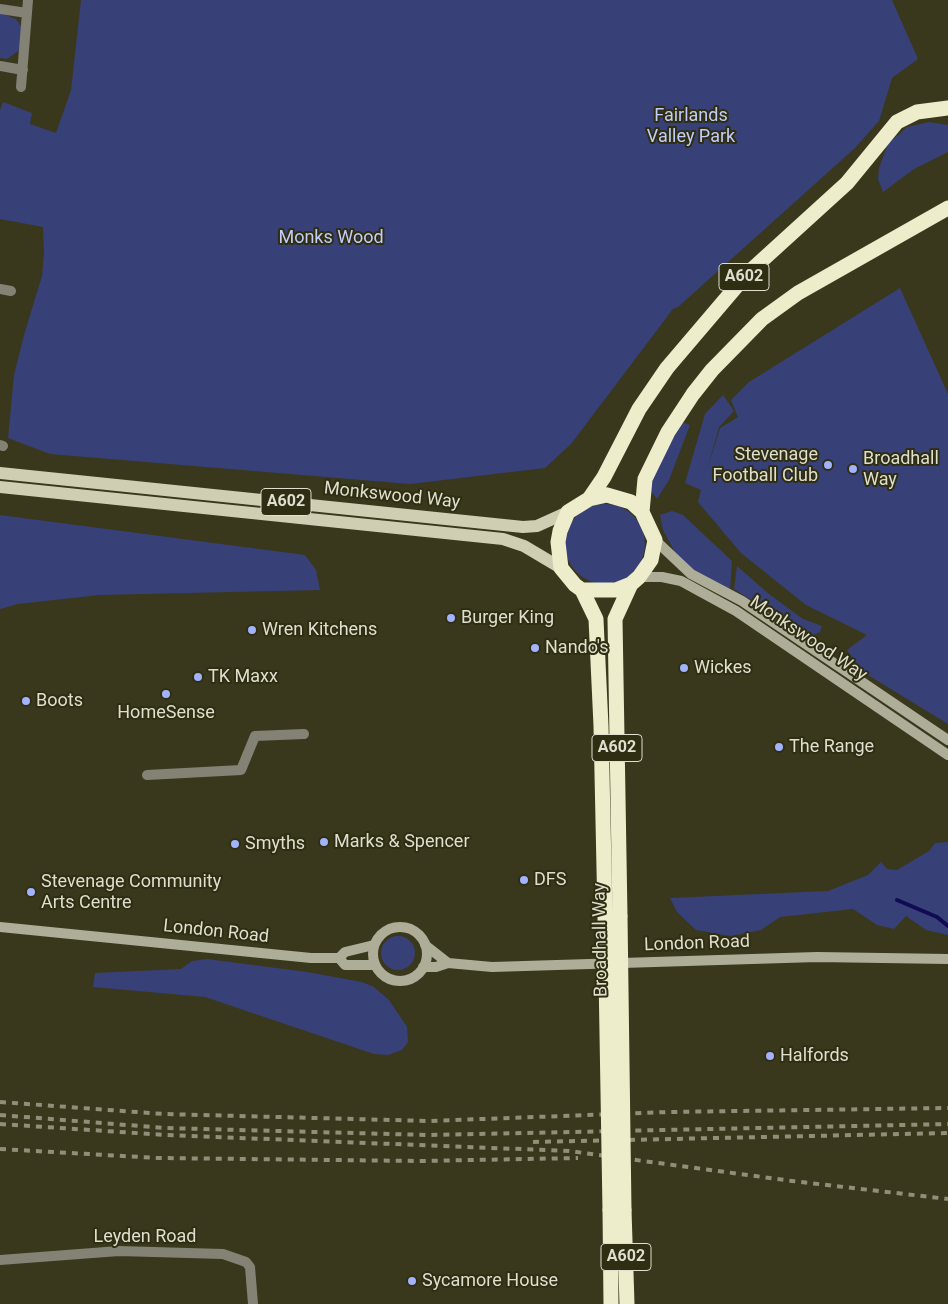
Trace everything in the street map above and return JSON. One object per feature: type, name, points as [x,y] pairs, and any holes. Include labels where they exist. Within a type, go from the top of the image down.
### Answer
[{"type":"highway","name":"A602","points":[[589,499],[604,477],[639,409],[667,368],[747,274],[847,183],[897,122],[917,112],[948,108]]},
{"type":"highway","name":"A602","points":[[642,512],[645,479],[668,432],[693,394],[712,370],[762,319],[798,293],[948,208]]},
{"type":"highway","points":[[607,495],[631,502],[642,512],[655,540],[651,560],[635,581],[616,590],[582,590],[575,585],[561,568],[558,542],[562,524],[568,512],[589,499],[607,495]]},
{"type":"highway","name":"Broadhall Way","points":[[611,1304],[617,1210],[612,916],[615,618],[635,581]]},
{"type":"highway","name":"Broadhall Way","points":[[582,590],[596,619],[612,916]]},
{"type":"highway","name":"Broadhall Way","points":[[617,1210],[628,1303]]},
{"type":"main road","name":"Monkswood Way","points":[[0,473],[523,527],[537,526],[568,512]]},
{"type":"main road","name":"Monkswood Way","points":[[0,487],[503,539],[524,546],[561,568]]},
{"type":"main road","name":"Monkswood Way","points":[[655,540],[691,574],[742,601],[948,740]]},
{"type":"main road","name":"Monkswood Way","points":[[635,581],[662,577],[681,582],[736,611],[948,755]]},
{"type":"main road","name":"London Road","points":[[0,927],[311,958],[339,958],[345,952],[374,945]]},
{"type":"main road","points":[[425,945],[426,952],[423,967],[416,975],[398,981],[383,975],[375,965],[374,945],[383,933],[399,927],[413,931],[425,945],[448,963]]},
{"type":"main road","name":"London Road","points":[[423,967],[436,967],[448,963],[492,967],[817,957],[948,959]]},
{"type":"main road","name":"London Road","points":[[339,958],[346,965],[375,965]]},
{"type":"street","points":[[21,87],[28,0]]},
{"type":"street","points":[[0,9],[27,13]]},
{"type":"street","points":[[0,66],[23,70]]},
{"type":"street","points":[[0,289],[11,291]]},
{"type":"street","points":[[147,775],[241,770],[256,736],[304,734]]},
{"type":"street","name":"Leyden Road","points":[[0,1260],[119,1251],[223,1254],[246,1262],[250,1267],[253,1304]]},
{"type":"green space","name":"Monks Wood","points":[[81,0],[892,0],[918,59],[892,78],[879,121],[855,148],[678,307],[673,309],[571,444],[545,468],[410,484],[50,454],[8,438],[14,375],[42,276],[44,253],[43,227],[0,219],[0,110],[3,102],[32,113],[30,124],[56,133],[71,90]]},
{"type":"green space","points":[[0,13],[16,19],[22,27],[20,50],[7,59],[0,58]]},
{"type":"green space","points":[[929,122],[948,125],[948,152],[914,169],[883,192],[878,179],[879,168],[888,144],[907,127]]},
{"type":"green space","name":"Stevenage Football Club","points":[[900,288],[948,394],[948,724],[863,672],[847,650],[867,635],[806,605],[741,553],[698,502],[701,490],[685,483],[705,414],[723,395],[734,411],[719,427],[707,470],[720,428],[738,417],[731,400],[749,382]]},
{"type":"green space","points":[[682,422],[690,425],[669,480],[657,499],[651,491],[652,478]]},
{"type":"green space","points":[[605,504],[620,507],[633,516],[642,529],[645,544],[642,559],[633,572],[620,581],[605,584],[590,581],[577,572],[568,559],[565,544],[568,529],[577,516],[590,507]]},
{"type":"green space","points":[[672,511],[683,515],[732,561],[730,590],[699,575],[677,556],[663,530],[660,515]]},
{"type":"green space","points":[[0,515],[305,555],[316,570],[320,590],[99,595],[18,604],[0,609]]},
{"type":"green space","points":[[737,566],[769,594],[803,619],[822,626],[820,632],[809,637],[734,589]]},
{"type":"green space","points":[[948,842],[948,935],[926,930],[906,916],[894,929],[877,925],[853,909],[780,917],[761,930],[731,936],[696,930],[677,912],[670,898],[828,891],[868,875],[881,862],[887,869],[897,870],[929,851],[935,843]]},
{"type":"green space","points":[[398,936],[405,937],[410,941],[414,946],[414,960],[410,965],[405,969],[398,970],[391,969],[386,965],[382,960],[381,953],[382,946],[386,941],[391,937]]},
{"type":"green space","points":[[207,959],[307,972],[362,982],[374,987],[389,1000],[407,1027],[408,1042],[402,1050],[388,1055],[374,1054],[205,997],[93,987],[95,973],[181,969],[192,961]]},
{"type":"waterway","points":[[897,900],[937,917],[948,926]]},
{"type":"railway","points":[[0,1102],[164,1114],[429,1121],[669,1112],[948,1108]]},
{"type":"railway","points":[[0,1115],[165,1128],[428,1135],[948,1124]]},
{"type":"railway","points":[[0,1124],[166,1135],[569,1151],[792,1181],[948,1199]]},
{"type":"railway","points":[[533,1142],[948,1133]]},
{"type":"railway","points":[[0,1149],[158,1158],[420,1161],[578,1158]]},
{"type":"place","name":"Stevenage Football Club","points":[[828,465]]},
{"type":"place","name":"Broadhall Way","points":[[853,469]]},
{"type":"place","name":"Burger King","points":[[451,618]]},
{"type":"place","name":"Wren Kitchens","points":[[252,630]]},
{"type":"place","name":"Nando's","points":[[535,648]]},
{"type":"place","name":"Wickes","points":[[684,668]]},
{"type":"place","name":"TK Maxx","points":[[198,677]]},
{"type":"place","name":"HomeSense","points":[[166,694]]},
{"type":"place","name":"Boots","points":[[26,701]]},
{"type":"place","name":"The Range","points":[[779,747]]},
{"type":"place","name":"Marks & Spencer","points":[[324,842]]},
{"type":"place","name":"Smyths","points":[[235,844]]},
{"type":"place","name":"DFS","points":[[524,880]]},
{"type":"place","name":"Stevenage Community Arts Centre","points":[[31,892]]},
{"type":"place","name":"Halfords","points":[[770,1056]]},
{"type":"place","name":"Sycamore House","points":[[412,1281]]},
{"type":"park label","name":"Fairlands Valley Park","points":[[691,126]]}]
